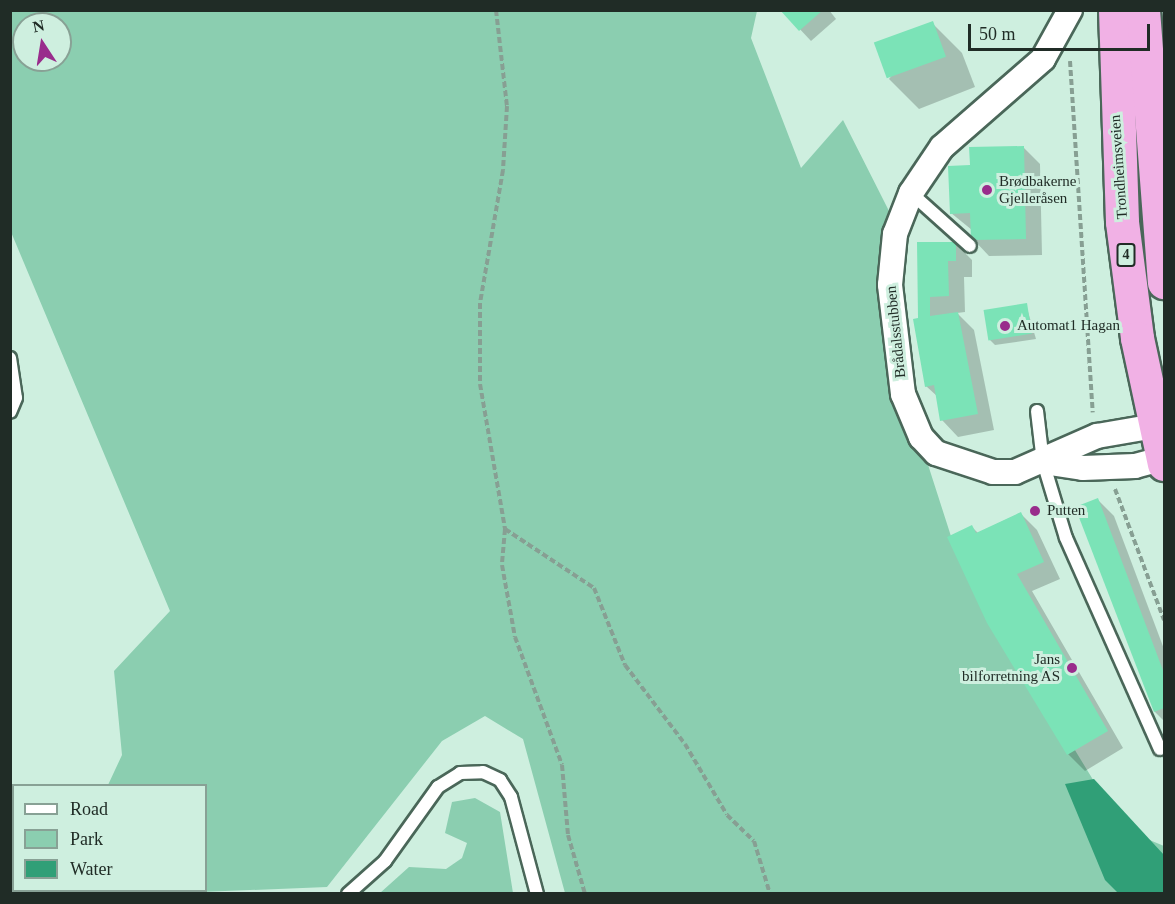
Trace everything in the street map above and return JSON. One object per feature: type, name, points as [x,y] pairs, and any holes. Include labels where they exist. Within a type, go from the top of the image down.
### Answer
[{"type":"highway","name":"Trondheimsveien","points":[[1115,10],[1122,222],[1162,447]]},
{"type":"highway","points":[[1143,10],[1164,282]]},
{"type":"street","name":"Brådalsstubben","points":[[1070,10],[1043,59],[942,147],[911,193],[894,234],[890,285],[898,362],[914,423],[936,453],[972,469],[1015,472],[1043,462],[1078,441],[1162,447]]},
{"type":"street","name":"Brådalsstubben","points":[[1043,462],[1083,468],[1162,447]]},
{"type":"lane","points":[[911,193],[970,246]]},
{"type":"lane","points":[[10,358],[16,398],[10,412]]},
{"type":"lane","points":[[1036,411],[1043,462],[1090,601],[1160,749]]},
{"type":"lane","points":[[348,894],[385,861],[438,787],[460,773],[483,772],[500,780],[511,797],[537,894]]},
{"type":"path","points":[[496,10],[507,106],[478,346],[505,529],[502,565],[515,637],[562,765],[568,835],[585,894]]},
{"type":"path","points":[[1070,54],[1072,144],[1094,417]]},
{"type":"path","points":[[1112,479],[1164,621]]},
{"type":"path","points":[[505,529],[594,588],[625,665],[686,744],[727,815],[754,841],[770,894]]},
{"type":"green space","points":[[10,11],[757,11],[751,38],[801,168],[843,120],[889,211],[886,250],[913,418],[958,558],[1123,829],[1164,846],[1164,893],[565,893],[523,739],[485,716],[442,741],[327,887],[207,892],[207,784],[108,784],[122,755],[114,671],[170,611],[11,232]]},
{"type":"green space","points":[[475,798],[500,812],[513,893],[380,893],[409,867],[446,869],[462,858],[467,843],[445,833],[452,802]]},
{"type":"water","points":[[1094,779],[1164,855],[1164,893],[1118,893],[1105,880],[1065,784]]},
{"type":"building","points":[[780,10],[823,10],[799,31]]},
{"type":"building","points":[[933,21],[946,57],[887,78],[874,43]]},
{"type":"building","name":"Brødbakerne Gjelleråsen","points":[[1024,146],[1026,239],[971,240],[970,213],[950,214],[948,166],[970,165],[969,147]]},
{"type":"building","points":[[917,242],[956,242],[956,261],[948,261],[949,296],[930,297],[930,316],[958,312],[978,414],[940,421],[934,385],[925,387],[913,319],[918,318]]},
{"type":"building","points":[[1027,303],[1032,334],[988,341],[984,310]]},
{"type":"building","points":[[1098,498],[1164,673],[1164,708],[1154,712],[1075,507]]},
{"type":"building","points":[[1021,512],[1044,562],[1017,574],[1108,731],[1067,755],[987,623],[947,537],[972,525],[976,533]]},
{"type":"place","name":"Brødbakerne Gjelleråsen","points":[[987,190]]},
{"type":"place","name":"Automat1 Hagan","points":[[1005,326]]},
{"type":"place","name":"Putten","points":[[1035,511]]},
{"type":"place","name":"Jans bilforretning AS","points":[[1072,668]]}]
